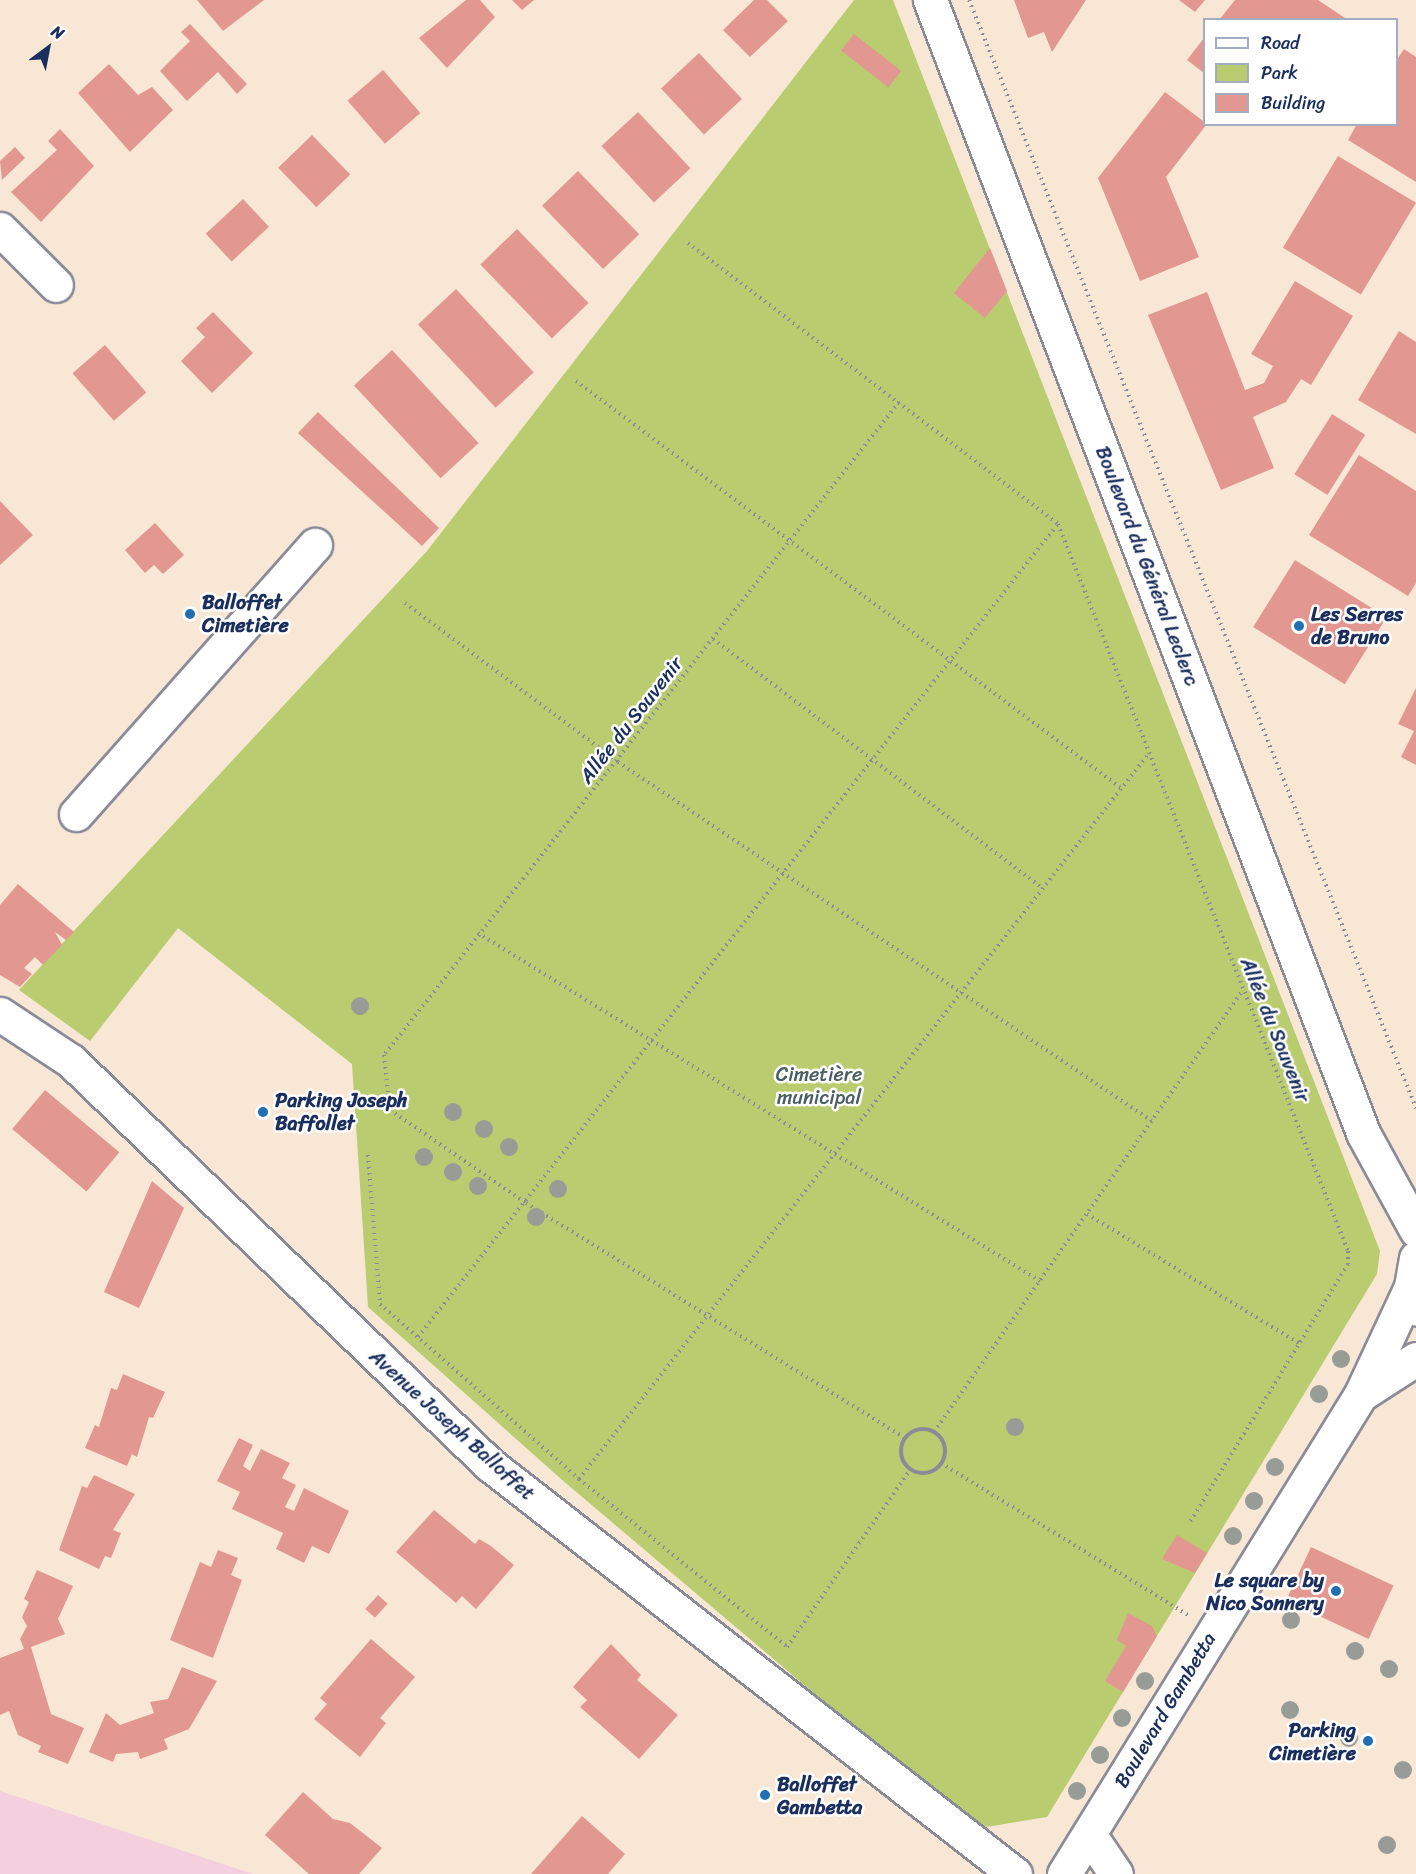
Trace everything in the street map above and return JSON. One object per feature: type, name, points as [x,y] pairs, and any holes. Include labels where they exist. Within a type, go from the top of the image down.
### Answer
[{"type":"main road","name":"Boulevard du Général Leclerc","points":[[930,0],[1363,1133],[1416,1230]]},
{"type":"main road","points":[[0,229],[56,285]]},
{"type":"main road","points":[[76,814],[210,646],[315,545]]},
{"type":"main road","name":"Avenue Joseph Balloffet","points":[[0,1014],[71,1061],[489,1464],[1015,1874]]},
{"type":"main road","name":"Boulevard du Général Leclerc","points":[[1363,1133],[1416,1181]]},
{"type":"main road","name":"Boulevard Gambetta","points":[[1064,1874],[1361,1394],[1414,1284]]},
{"type":"main road","name":"Boulevard Gambetta","points":[[1361,1394],[1416,1359]]},
{"type":"main road","points":[[1089,1834],[1116,1874]]},
{"type":"path","points":[[969,0],[1416,1108]]},
{"type":"path","points":[[418,1337],[526,1203],[1058,524],[688,243]]},
{"type":"path","points":[[576,381],[949,663],[1121,788]]},
{"type":"path","name":"Allée du Souvenir","points":[[526,1203],[390,1110],[384,1055],[478,933],[618,762],[899,402]]},
{"type":"path","name":"Allée du Souvenir","points":[[1058,524],[1348,1251],[1348,1264],[1189,1523]]},
{"type":"path","points":[[405,603],[618,762],[786,872],[1152,1121]]},
{"type":"path","points":[[712,639],[1042,888]]},
{"type":"path","points":[[579,1479],[705,1314],[1150,752]]},
{"type":"path","points":[[478,933],[1040,1281]]},
{"type":"path","points":[[934,1432],[1243,990]]},
{"type":"path","points":[[368,1155],[380,1304],[579,1479],[787,1647],[910,1470]]},
{"type":"path","points":[[526,1203],[905,1438]]},
{"type":"path","points":[[1087,1214],[1300,1344]]},
{"type":"path","points":[[917,1430],[934,1432],[944,1447],[941,1463],[926,1473],[910,1470],[901,1452],[905,1438],[917,1430]]},
{"type":"path","points":[[941,1463],[1194,1618]]},
{"type":"shaded area","points":[[0,1791],[187,1852],[253,1874],[0,1874]]},
{"type":"green space","name":"Cimetière municipal","points":[[854,0],[893,0],[1380,1251],[1377,1274],[1047,1817],[974,1829],[561,1479],[368,1307],[352,1064],[178,928],[90,1041],[19,990],[427,551]]},
{"type":"building","points":[[197,0],[264,0],[223,31]]},
{"type":"building","points":[[466,0],[480,0],[495,17],[447,68],[419,38]]},
{"type":"building","points":[[512,0],[534,0],[522,10]]},
{"type":"building","points":[[754,0],[767,0],[788,21],[750,57],[723,30]]},
{"type":"building","points":[[1014,0],[1086,0],[1052,52],[1044,32],[1028,38]]},
{"type":"building","points":[[1179,0],[1205,0],[1195,12]]},
{"type":"building","points":[[1235,0],[1318,0],[1345,18],[1221,18]]},
{"type":"building","points":[[190,24],[247,84],[237,94],[218,72],[187,101],[160,71],[190,41],[181,32]]},
{"type":"building","points":[[854,34],[901,71],[888,87],[841,51]]},
{"type":"building","points":[[1203,39],[1203,72],[1187,60]]},
{"type":"building","points":[[1404,49],[1416,57],[1416,182],[1348,140],[1356,126],[1398,126],[1398,58]]},
{"type":"building","points":[[699,53],[742,99],[704,135],[661,88]]},
{"type":"building","points":[[109,64],[138,95],[152,87],[173,110],[130,152],[78,93]]},
{"type":"building","points":[[383,70],[420,113],[385,144],[348,101]]},
{"type":"building","points":[[1165,92],[1203,121],[1203,126],[1205,126],[1166,177],[1199,257],[1140,281],[1098,178]]},
{"type":"building","points":[[638,112],[691,168],[654,202],[601,146]]},
{"type":"building","points":[[60,129],[94,166],[41,222],[11,192],[57,150],[48,141]]},
{"type":"building","points":[[312,135],[350,175],[316,207],[278,168]]},
{"type":"building","points":[[15,147],[25,158],[2,180],[0,161]]},
{"type":"building","points":[[1338,156],[1416,203],[1361,295],[1283,248]]},
{"type":"building","points":[[578,171],[639,234],[603,269],[542,206]]},
{"type":"building","points":[[243,199],[269,227],[232,262],[206,234]]},
{"type":"building","points":[[517,229],[589,303],[552,339],[480,264]]},
{"type":"building","points":[[990,248],[1007,291],[985,318],[954,293]]},
{"type":"building","points":[[1295,281],[1353,316],[1311,385],[1301,379],[1286,402],[1253,417],[1274,468],[1221,490],[1148,315],[1207,292],[1245,390],[1264,383],[1273,366],[1251,354]]},
{"type":"building","points":[[456,289],[534,372],[496,408],[418,324]]},
{"type":"building","points":[[213,312],[253,353],[212,393],[181,361],[205,337],[196,328]]},
{"type":"building","points":[[1399,331],[1416,342],[1416,434],[1358,400]]},
{"type":"building","points":[[105,345],[146,393],[114,421],[73,373]]},
{"type":"building","points":[[392,350],[479,443],[441,478],[354,385]]},
{"type":"building","points":[[318,412],[439,528],[422,546],[298,433]]},
{"type":"building","points":[[1332,414],[1365,435],[1327,495],[1294,474]]},
{"type":"building","points":[[1359,455],[1416,491],[1416,583],[1408,596],[1309,535]]},
{"type":"building","points":[[0,501],[33,535],[0,565]]},
{"type":"building","points":[[155,523],[184,555],[163,574],[154,565],[145,573],[125,550]]},
{"type":"building","points":[[1295,560],[1387,617],[1345,684],[1253,627]]},
{"type":"building","points":[[1416,688],[1416,765],[1401,757],[1414,731],[1398,724]]},
{"type":"building","points":[[18,884],[74,932],[66,940],[55,932],[62,945],[43,965],[35,957],[24,968],[32,974],[20,987],[0,975],[0,905]]},
{"type":"building","points":[[45,1090],[119,1152],[87,1191],[12,1129]]},
{"type":"building","points":[[152,1181],[184,1208],[139,1308],[104,1292]]},
{"type":"building","points":[[123,1374],[165,1392],[153,1418],[149,1417],[137,1457],[132,1454],[127,1466],[85,1448],[95,1425],[99,1427],[111,1388],[117,1390]]},
{"type":"building","points":[[239,1438],[253,1445],[243,1466],[250,1471],[261,1449],[290,1463],[282,1478],[296,1485],[285,1507],[294,1511],[304,1488],[349,1511],[329,1554],[312,1546],[304,1563],[276,1549],[283,1533],[232,1509],[240,1492],[217,1481]]},
{"type":"building","points":[[94,1475],[135,1494],[113,1530],[121,1533],[111,1558],[105,1556],[99,1569],[59,1550],[82,1486],[87,1488]]},
{"type":"building","points":[[434,1510],[475,1544],[479,1539],[514,1565],[476,1609],[462,1596],[456,1603],[396,1552]]},
{"type":"building","points":[[1177,1535],[1207,1553],[1195,1573],[1162,1559]]},
{"type":"building","name":"Le square by Nico Sonnery","points":[[1311,1547],[1393,1585],[1369,1639],[1286,1600]]},
{"type":"building","points":[[218,1550],[238,1558],[231,1575],[242,1580],[213,1658],[170,1640],[200,1562],[211,1567]]},
{"type":"building","points":[[37,1570],[73,1586],[58,1619],[65,1634],[31,1647],[51,1714],[84,1728],[68,1764],[38,1752],[41,1746],[18,1735],[9,1711],[0,1715],[0,1658],[24,1649],[20,1639],[27,1626],[22,1617],[29,1602],[24,1599]]},
{"type":"building","points":[[378,1595],[388,1604],[375,1618],[365,1609]]},
{"type":"building","points":[[1128,1613],[1152,1626],[1157,1636],[1123,1692],[1105,1681],[1126,1646],[1117,1640]]},
{"type":"building","points":[[371,1639],[415,1677],[380,1718],[386,1723],[360,1757],[314,1719],[327,1704],[320,1698]]},
{"type":"building","points":[[611,1644],[641,1675],[637,1680],[678,1715],[639,1759],[580,1707],[587,1700],[573,1687]]},
{"type":"building","points":[[182,1667],[217,1681],[189,1729],[164,1739],[168,1749],[140,1759],[138,1752],[116,1754],[113,1762],[89,1752],[106,1713],[120,1725],[154,1713],[150,1702],[168,1699]]},
{"type":"building","points":[[303,1792],[333,1819],[350,1823],[382,1848],[359,1874],[309,1874],[265,1835]]},
{"type":"building","points":[[582,1816],[625,1854],[608,1874],[531,1874]]},
{"type":"place","name":"Balloffet Cimetière","points":[[190,614]]},
{"type":"place","name":"Les Serres de Bruno","points":[[1299,626]]},
{"type":"place","name":"Parking Joseph Baffollet","points":[[263,1112]]},
{"type":"place","name":"Le square by Nico Sonnery","points":[[1336,1591]]},
{"type":"place","name":"Parking Cimetière","points":[[1368,1741]]},
{"type":"place","name":"Balloffet Gambetta","points":[[765,1795]]}]
